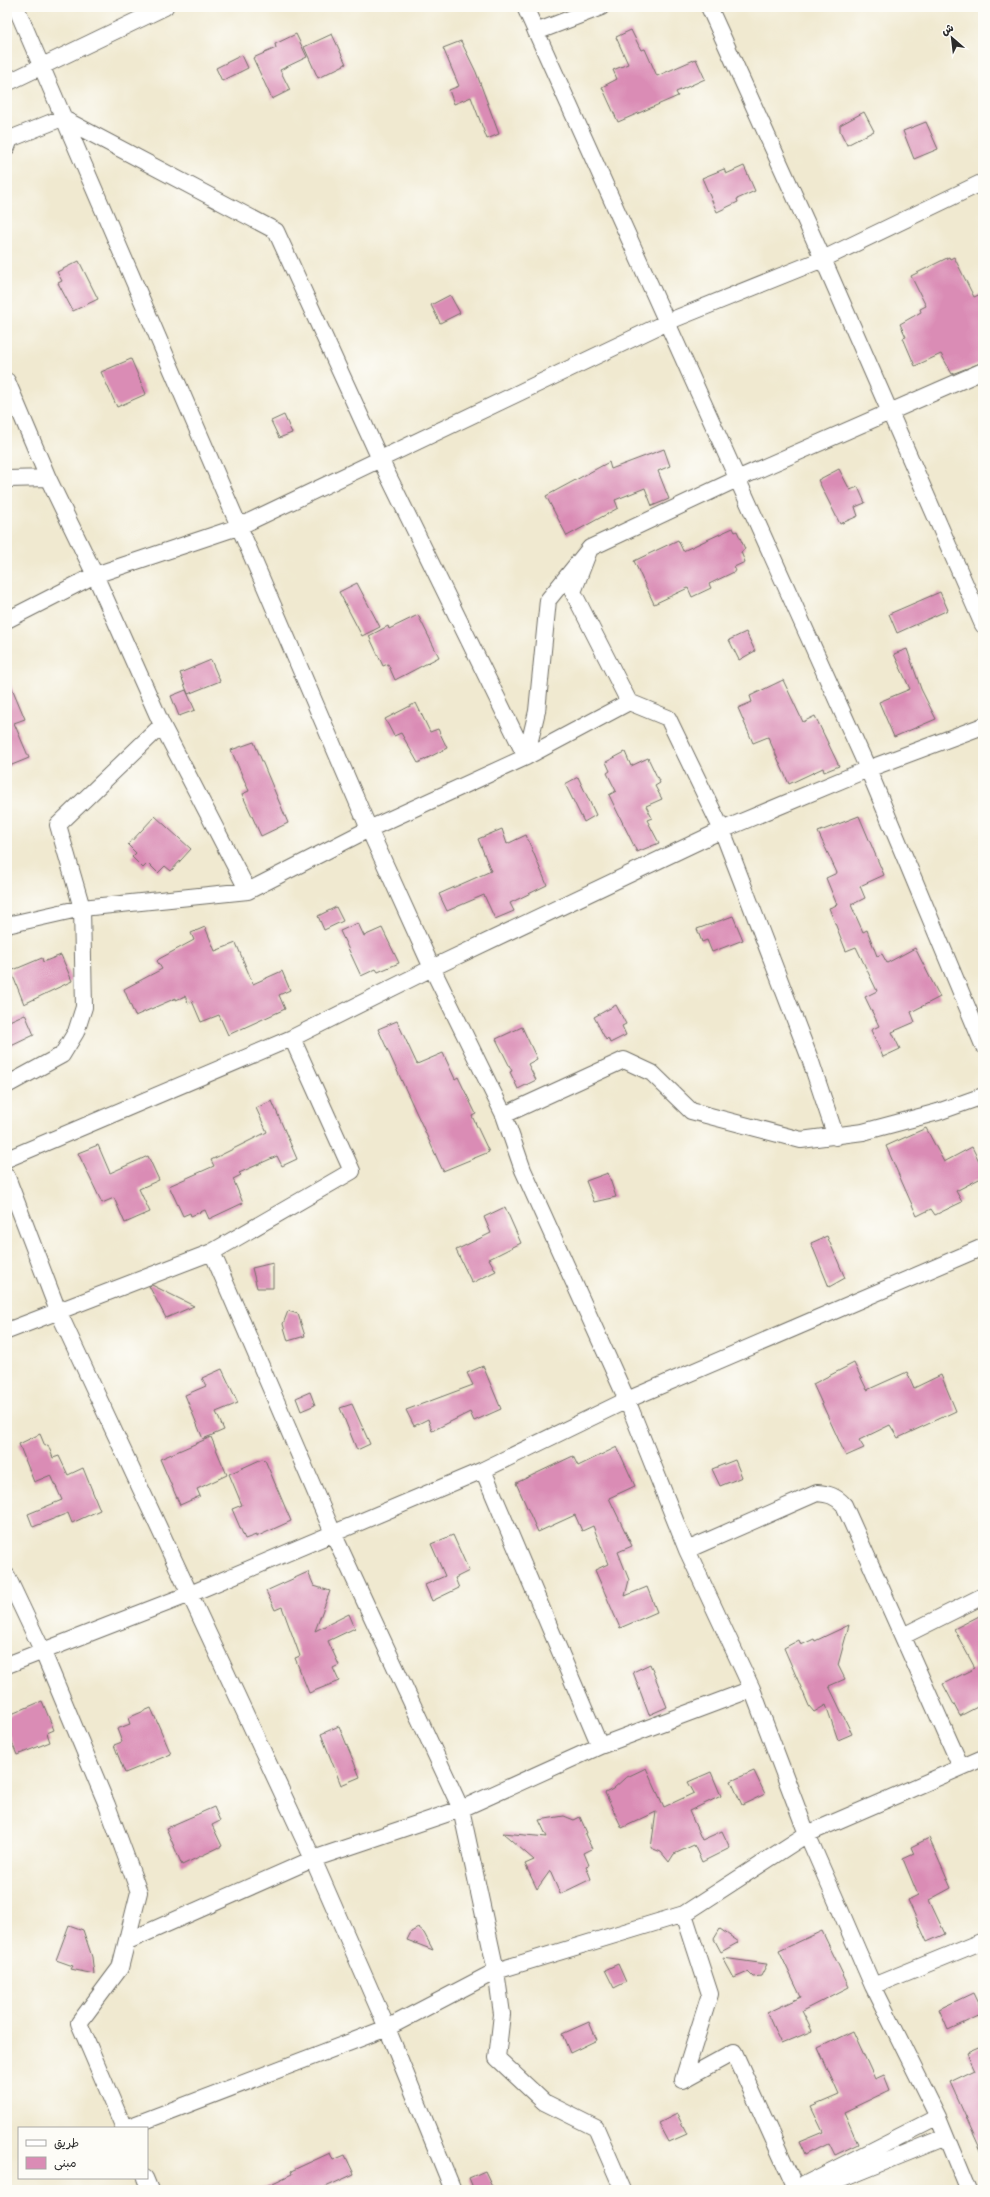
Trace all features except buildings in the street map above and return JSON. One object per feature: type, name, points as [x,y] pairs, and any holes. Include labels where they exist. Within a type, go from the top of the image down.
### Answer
[{"type":"street","points":[[16,7],[62,118],[369,829],[432,968],[504,1115],[523,1170],[627,1400],[687,1550],[752,1689],[807,1834],[873,1986],[938,2117],[968,2190]]},
{"type":"street","points":[[7,82],[41,68],[165,7]]},
{"type":"street","points":[[525,7],[868,769],[983,1045]]},
{"type":"street","points":[[536,32],[601,7]]},
{"type":"street","points":[[709,7],[823,259],[983,625]]},
{"type":"street","points":[[7,147],[10,139],[62,118],[276,231],[380,459],[526,757]]},
{"type":"street","points":[[7,620],[95,575],[238,527],[667,322],[823,259],[983,182]]},
{"type":"street","points":[[526,757],[537,711],[548,600],[590,548],[737,479],[983,371]]},
{"type":"street","points":[[7,381],[48,478],[95,575],[162,725],[248,891]]},
{"type":"street","points":[[7,479],[48,478]]},
{"type":"street","points":[[590,548],[573,592],[629,702],[668,718],[722,830],[810,1060],[836,1137]]},
{"type":"street","points":[[7,925],[82,908],[248,891],[369,829],[526,757],[629,702]]},
{"type":"street","points":[[7,1085],[62,1055],[76,1032],[84,1007],[82,908],[58,825],[162,725]]},
{"type":"street","points":[[7,1159],[292,1038],[432,968],[722,830],[868,769],[983,726]]},
{"type":"street","points":[[7,1332],[212,1252],[352,1172],[292,1038]]},
{"type":"street","points":[[504,1115],[624,1060],[652,1072],[691,1111],[801,1140],[836,1137],[863,1132],[938,1112],[983,1096]]},
{"type":"street","points":[[7,1177],[58,1311],[313,1859],[387,2028],[453,2190]]},
{"type":"street","points":[[7,1665],[190,1594],[483,1470],[627,1400],[983,1246]]},
{"type":"street","points":[[212,1252],[333,1533],[461,1809],[496,1971],[502,2014],[497,2058],[544,2102],[596,2128],[623,2190]]},
{"type":"street","points":[[483,1470],[600,1746]]},
{"type":"street","points":[[687,1550],[818,1493],[833,1495],[844,1505],[961,1767]]},
{"type":"street","points":[[7,1576],[43,1652],[107,1806],[138,1892],[128,1941],[120,1968],[80,2023],[125,2127]]},
{"type":"street","points":[[903,1636],[983,1596]]},
{"type":"street","points":[[128,1941],[313,1859],[461,1809],[600,1746],[752,1689]]},
{"type":"street","points":[[128,2127],[387,2028],[496,1971],[684,1914],[807,1834],[983,1758]]},
{"type":"street","points":[[684,1914],[710,1994],[683,2080],[734,2052],[795,2190],[938,2117]]},
{"type":"street","points":[[873,1986],[983,1941]]},
{"type":"street","points":[[815,2190],[946,2137]]},
{"type":"street","points":[[145,2179],[150,2190]]}]
